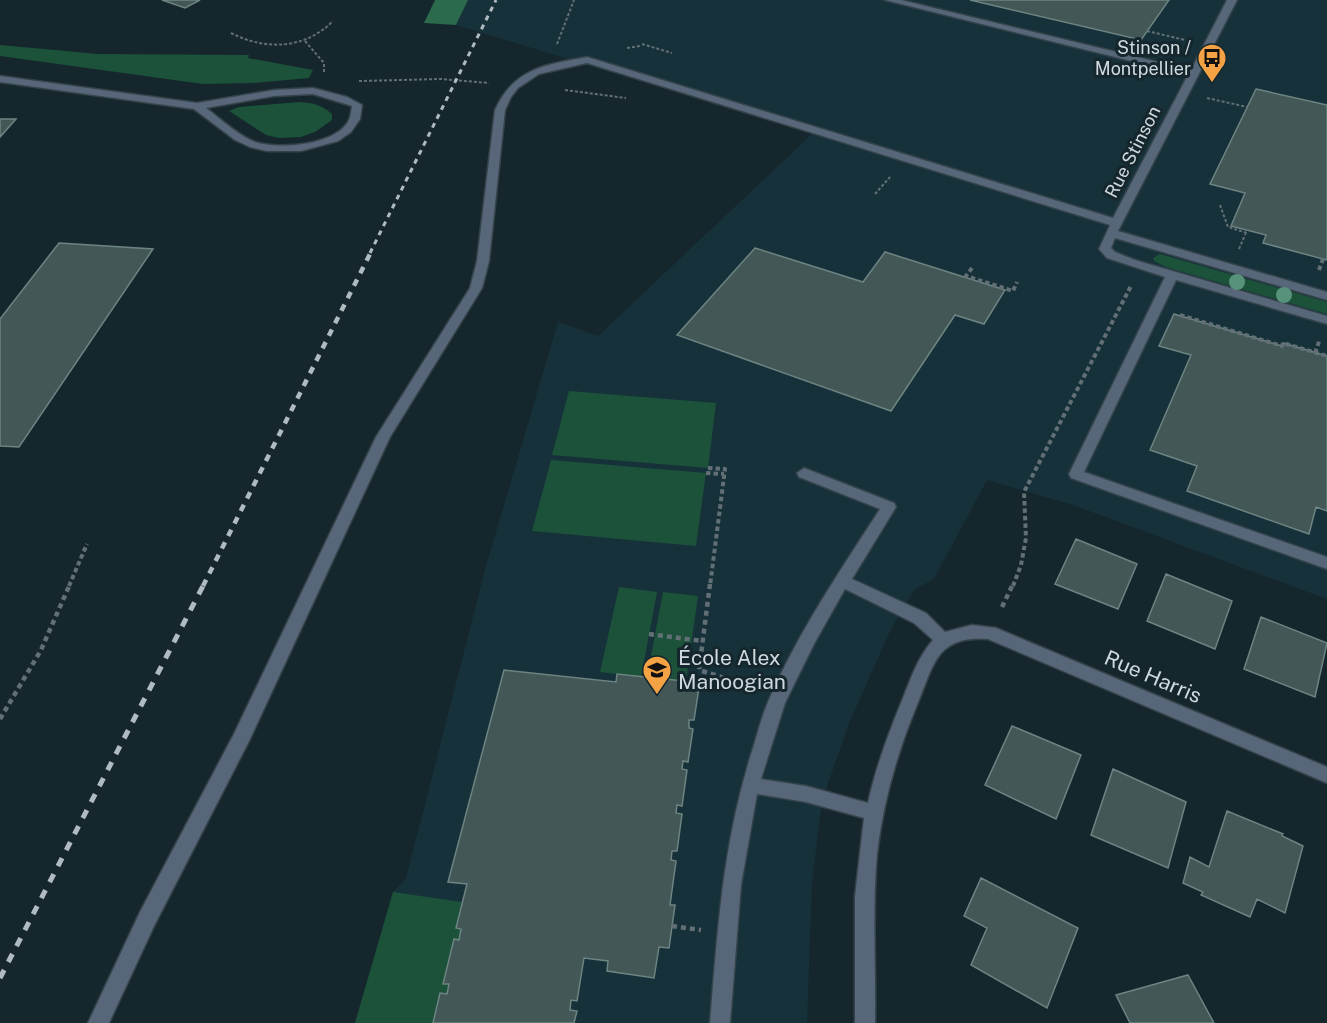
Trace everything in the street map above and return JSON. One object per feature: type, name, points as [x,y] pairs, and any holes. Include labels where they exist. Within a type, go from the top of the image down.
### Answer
[{"type":"street","points":[[890,0],[1194,74]]},
{"type":"street","name":"Rue Stinson","points":[[1172,275],[1111,255],[1105,247],[1232,0]]},
{"type":"street","points":[[98,1023],[147,920],[241,739],[383,437],[476,288],[483,261],[500,110],[504,98],[514,86],[537,71],[587,60],[1327,296]]},
{"type":"street","points":[[0,79],[197,106],[274,93],[323,92],[357,105],[358,115],[354,124],[328,141],[290,149],[270,148],[252,144],[197,106]]},
{"type":"street","points":[[1327,321],[1172,275],[1076,474],[1327,563]]},
{"type":"street","points":[[720,1023],[731,885],[737,843],[750,785],[776,703],[807,641],[889,507],[804,473]]},
{"type":"street","points":[[842,581],[920,618],[951,636],[930,654],[900,724],[883,772],[867,864],[866,1023]]},
{"type":"street","name":"Rue Harris","points":[[951,636],[980,632],[1002,638],[1327,775]]},
{"type":"street","points":[[750,785],[806,794],[875,813]]},
{"type":"path","points":[[556,48],[574,0]]},
{"type":"path","points":[[231,33],[240,39],[268,45],[289,44],[305,41],[325,32],[333,21]]},
{"type":"path","points":[[1147,31],[1185,40]]},
{"type":"path","points":[[305,41],[324,63],[323,92]]},
{"type":"path","points":[[642,44],[672,53]]},
{"type":"path","points":[[352,82],[457,79],[575,90],[631,98]]},
{"type":"path","points":[[1206,97],[1247,107]]},
{"type":"path","points":[[875,194],[890,176],[880,173]]},
{"type":"path","points":[[1220,205],[1228,227],[1247,232],[1237,253]]},
{"type":"path","points":[[972,267],[966,276],[1013,291],[1017,282]]},
{"type":"path","points":[[1002,607],[1025,556],[1028,526],[1024,492],[1134,282]]},
{"type":"path","points":[[1174,314],[1282,346],[1283,343],[1327,356]]},
{"type":"path","points":[[1315,353],[1320,337]]},
{"type":"path","points":[[707,471],[725,469],[699,670],[755,688]]},
{"type":"path","points":[[0,719],[41,650],[87,544]]},
{"type":"path","points":[[649,634],[702,641]]},
{"type":"path","points":[[672,926],[701,930]]},
{"type":"shaded area","points":[[468,0],[1327,0],[1327,599],[1073,505],[987,480],[934,579],[914,590],[890,631],[850,721],[826,789],[820,815],[812,884],[807,1023],[355,1023],[393,892],[406,878],[486,566],[558,322],[598,336],[813,133],[456,25]]},
{"type":"green space","points":[[435,0],[468,0],[456,25],[424,23]]},
{"type":"green space","points":[[0,45],[98,54],[249,55],[248,58],[313,70],[309,78],[254,83],[203,84],[0,56]]},
{"type":"green space","points":[[300,102],[325,108],[332,114],[332,120],[315,132],[301,137],[279,138],[266,135],[229,111],[239,107]]},
{"type":"green space","points":[[1160,254],[1327,302],[1327,314],[1166,267],[1154,261],[1153,258]]},
{"type":"green space","points":[[569,391],[716,403],[708,468],[552,455]]},
{"type":"green space","points":[[551,460],[706,473],[696,546],[532,531]]},
{"type":"green space","points":[[619,587],[657,592],[641,677],[600,672]]},
{"type":"green space","points":[[663,592],[698,596],[686,681],[647,677]]},
{"type":"green space","points":[[393,892],[462,902],[456,928],[461,929],[459,940],[454,939],[443,983],[449,984],[447,994],[440,994],[433,1023],[355,1023]]},
{"type":"building","points":[[162,0],[200,0],[185,8]]},
{"type":"building","points":[[970,0],[1169,0],[1141,40]]},
{"type":"building","points":[[1256,89],[1327,105],[1327,260],[1263,243],[1266,235],[1231,226],[1245,193],[1210,184]]},
{"type":"building","points":[[0,119],[16,119],[0,137]]},
{"type":"building","points":[[59,243],[153,249],[19,447],[0,446],[0,319]]},
{"type":"building","points":[[755,248],[863,282],[885,252],[1005,290],[984,324],[955,315],[891,411],[677,335]]},
{"type":"building","points":[[1174,314],[1282,346],[1283,343],[1327,356],[1327,511],[1316,507],[1309,534],[1187,491],[1197,466],[1150,450],[1191,355],[1159,346]]},
{"type":"building","points":[[1076,539],[1137,564],[1118,609],[1055,584]]},
{"type":"building","points":[[1166,574],[1232,601],[1215,649],[1147,621]]},
{"type":"building","points":[[1261,617],[1327,643],[1315,697],[1244,669]]},
{"type":"building","points":[[504,670],[616,682],[617,674],[693,682],[692,687],[699,688],[694,720],[689,720],[689,728],[693,729],[688,762],[683,761],[682,769],[687,770],[682,806],[677,805],[676,813],[682,814],[677,851],[672,851],[671,860],[676,861],[670,905],[675,905],[669,948],[659,947],[654,978],[607,971],[608,961],[584,958],[577,1001],[571,1000],[570,1010],[577,1011],[574,1023],[433,1023],[440,993],[447,994],[449,984],[443,984],[454,939],[459,940],[461,929],[456,928],[467,884],[448,882]]},
{"type":"building","points":[[1012,726],[1081,755],[1056,819],[985,785]]},
{"type":"building","points":[[1113,769],[1186,802],[1168,868],[1091,835]]},
{"type":"building","points":[[1227,811],[1283,834],[1282,836],[1303,846],[1285,913],[1257,899],[1250,917],[1201,895],[1203,892],[1183,883],[1190,857],[1209,867]]},
{"type":"building","points":[[981,878],[1078,928],[1047,1008],[971,965],[987,928],[964,916]]},
{"type":"building","points":[[1188,975],[1214,1023],[1130,1023],[1116,995]]},
{"type":"railway","points":[[370,253],[496,0]]},
{"type":"railway","points":[[203,586],[371,252]]},
{"type":"railway","points":[[0,978],[204,584]]},
{"type":"place","name":"Stinson / Montpellier","points":[[1212,84]]},
{"type":"place","name":"École Alex Manoogian","points":[[657,696]]}]
